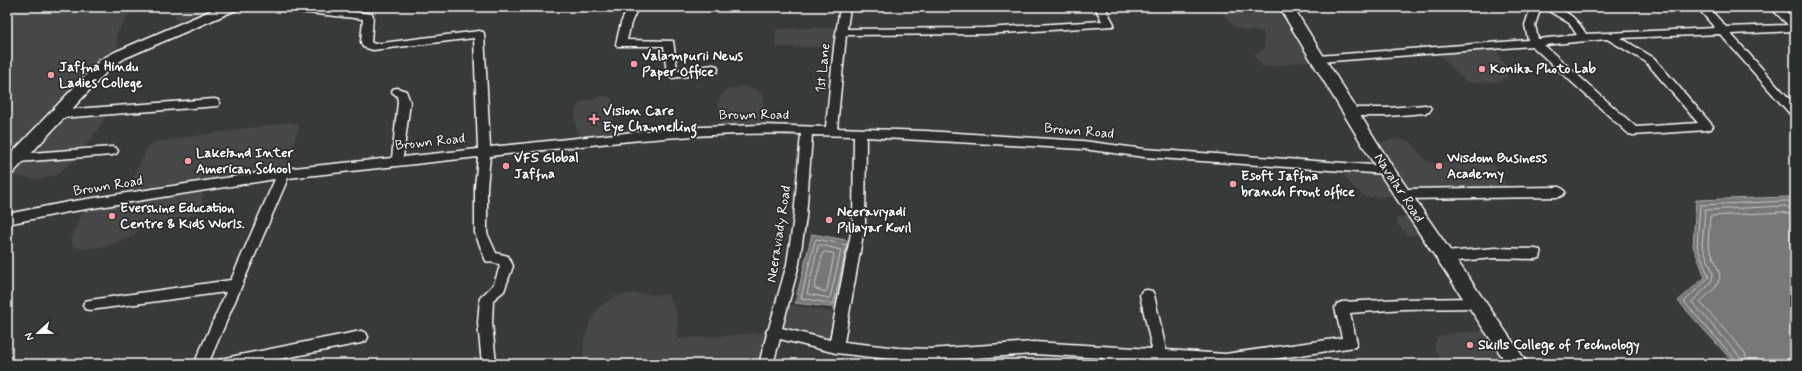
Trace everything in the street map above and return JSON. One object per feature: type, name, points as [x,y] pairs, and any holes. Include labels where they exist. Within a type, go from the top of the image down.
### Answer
[{"type":"street","points":[[12,164],[105,64],[120,55],[231,7]]},
{"type":"street","points":[[281,7],[368,16],[366,42],[367,45],[373,47],[479,34],[484,152],[480,187],[481,233],[492,257],[503,260],[507,266],[499,287],[487,298],[485,323],[489,364]]},
{"type":"street","points":[[633,7],[626,23],[621,44],[669,43],[672,74],[713,69]]},
{"type":"street","name":"1st Lane","points":[[831,132],[845,7]]},
{"type":"street","points":[[841,32],[986,31],[1109,24],[1100,7]]},
{"type":"street","name":"Navalar Road","points":[[1286,7],[1386,170],[1445,257],[1469,304],[1518,364]]},
{"type":"street","points":[[1536,7],[1530,25],[1534,42],[1633,131],[1707,126],[1650,60],[1609,35]]},
{"type":"street","points":[[1547,7],[1573,21],[1583,37]]},
{"type":"street","points":[[1702,7],[1795,112]]},
{"type":"street","points":[[1775,7],[1795,27]]},
{"type":"street","points":[[1318,59],[1609,35],[1795,27]]},
{"type":"street","points":[[397,92],[402,94],[404,102],[397,161]]},
{"type":"street","points":[[60,114],[214,102]]},
{"type":"street","points":[[1351,112],[1388,112],[1425,109]]},
{"type":"street","name":"Brown Road","points":[[7,219],[68,207],[284,173],[673,132],[761,129],[934,136],[1084,145],[1144,153],[1386,170]]},
{"type":"street","name":"Neeraviady Road","points":[[766,364],[773,332],[793,264],[800,217],[807,130]]},
{"type":"street","points":[[836,347],[859,223],[860,134]]},
{"type":"street","points":[[12,164],[112,151]]},
{"type":"street","points":[[201,364],[284,173]]},
{"type":"street","points":[[1402,194],[1559,192]]},
{"type":"street","points":[[1445,257],[1495,253],[1535,254]]},
{"type":"street","points":[[90,305],[236,285]]},
{"type":"street","points":[[1147,295],[1160,355]]},
{"type":"street","points":[[773,332],[836,347],[898,354],[929,355],[1034,348],[1110,358],[1160,355],[1225,360],[1350,343],[1342,308],[1403,304],[1469,304]]},
{"type":"street","points":[[225,364],[361,336]]},
{"type":"shaded area","name":"Jaffna Hindu Ladies College","points":[[7,7],[134,7],[116,35],[120,55],[61,114],[98,112],[106,116],[97,131],[72,162],[56,175],[40,179],[7,176],[7,169],[27,147],[7,147]]},
{"type":"shaded area","points":[[186,7],[231,7],[190,25],[176,19],[174,16]]},
{"type":"shaded area","points":[[1223,7],[1286,7],[1318,59],[1276,66],[1262,66],[1254,56],[1265,49],[1263,32],[1247,31],[1233,26],[1223,13]]},
{"type":"shaded area","points":[[841,27],[839,47],[776,47],[776,29]]},
{"type":"shaded area","name":"Konika Photo Lab","points":[[1494,47],[1509,70],[1507,79],[1496,82],[1469,83],[1447,63],[1437,50]]},
{"type":"shaded area","points":[[742,86],[756,89],[763,95],[764,99],[761,129],[721,130],[718,101],[726,90]]},
{"type":"shaded area","name":"Vision Care Eye Channelling","points":[[603,96],[609,97],[613,101],[614,138],[579,141],[575,122],[575,111],[580,102]]},
{"type":"shaded area","points":[[290,122],[299,125],[299,128],[284,173],[203,186],[202,206],[197,213],[190,216],[140,227],[133,236],[108,246],[83,249],[74,246],[71,239],[86,204],[126,198],[148,146],[155,142]]},
{"type":"shaded area","name":"Wisdom Business Academy","points":[[1398,139],[1411,142],[1424,159],[1431,163],[1458,160],[1488,160],[1500,172],[1510,192],[1402,194],[1384,197],[1365,197],[1348,182],[1340,167],[1386,170],[1370,144]]},
{"type":"shaded area","points":[[1416,214],[1430,235],[1410,236],[1406,234],[1397,224],[1397,218]]},
{"type":"shaded area","points":[[634,293],[668,295],[677,314],[678,339],[773,332],[782,303],[842,314],[836,347],[773,333],[766,364],[582,364],[584,340],[590,321],[600,307],[615,296]]},
{"type":"shaded area","name":"Skills College of Technology","points":[[1496,330],[1518,364],[1443,364],[1435,349],[1435,342],[1437,338],[1443,335]]},
{"type":"water","points":[[1790,197],[1795,202],[1795,364],[1735,364],[1678,301],[1705,277],[1693,246],[1696,200]]},
{"type":"water","points":[[812,234],[852,241],[839,308],[795,303]]},
{"type":"place","name":"Valampurii News Paper Office","points":[[634,64]]},
{"type":"place","name":"Konika Photo Lab","points":[[1482,69]]},
{"type":"place","name":"Jaffna Hindu Ladies College","points":[[51,75]]},
{"type":"place","name":"Vision Care Eye Channelling","points":[[594,119]]},
{"type":"place","name":"Lakeland Inter American School","points":[[188,161]]},
{"type":"place","name":"VFS Global Jaffna","points":[[506,166]]},
{"type":"place","name":"Wisdom Business Academy","points":[[1439,166]]},
{"type":"place","name":"Esoft Jaffna branch Front office","points":[[1233,184]]},
{"type":"place","name":"Evershine Education Centre & Kids Worls.","points":[[112,216]]},
{"type":"place","name":"Neeraviyadi Pillayar Kovil","points":[[829,220]]},
{"type":"place","name":"Skills College of Technology","points":[[1470,345]]}]
